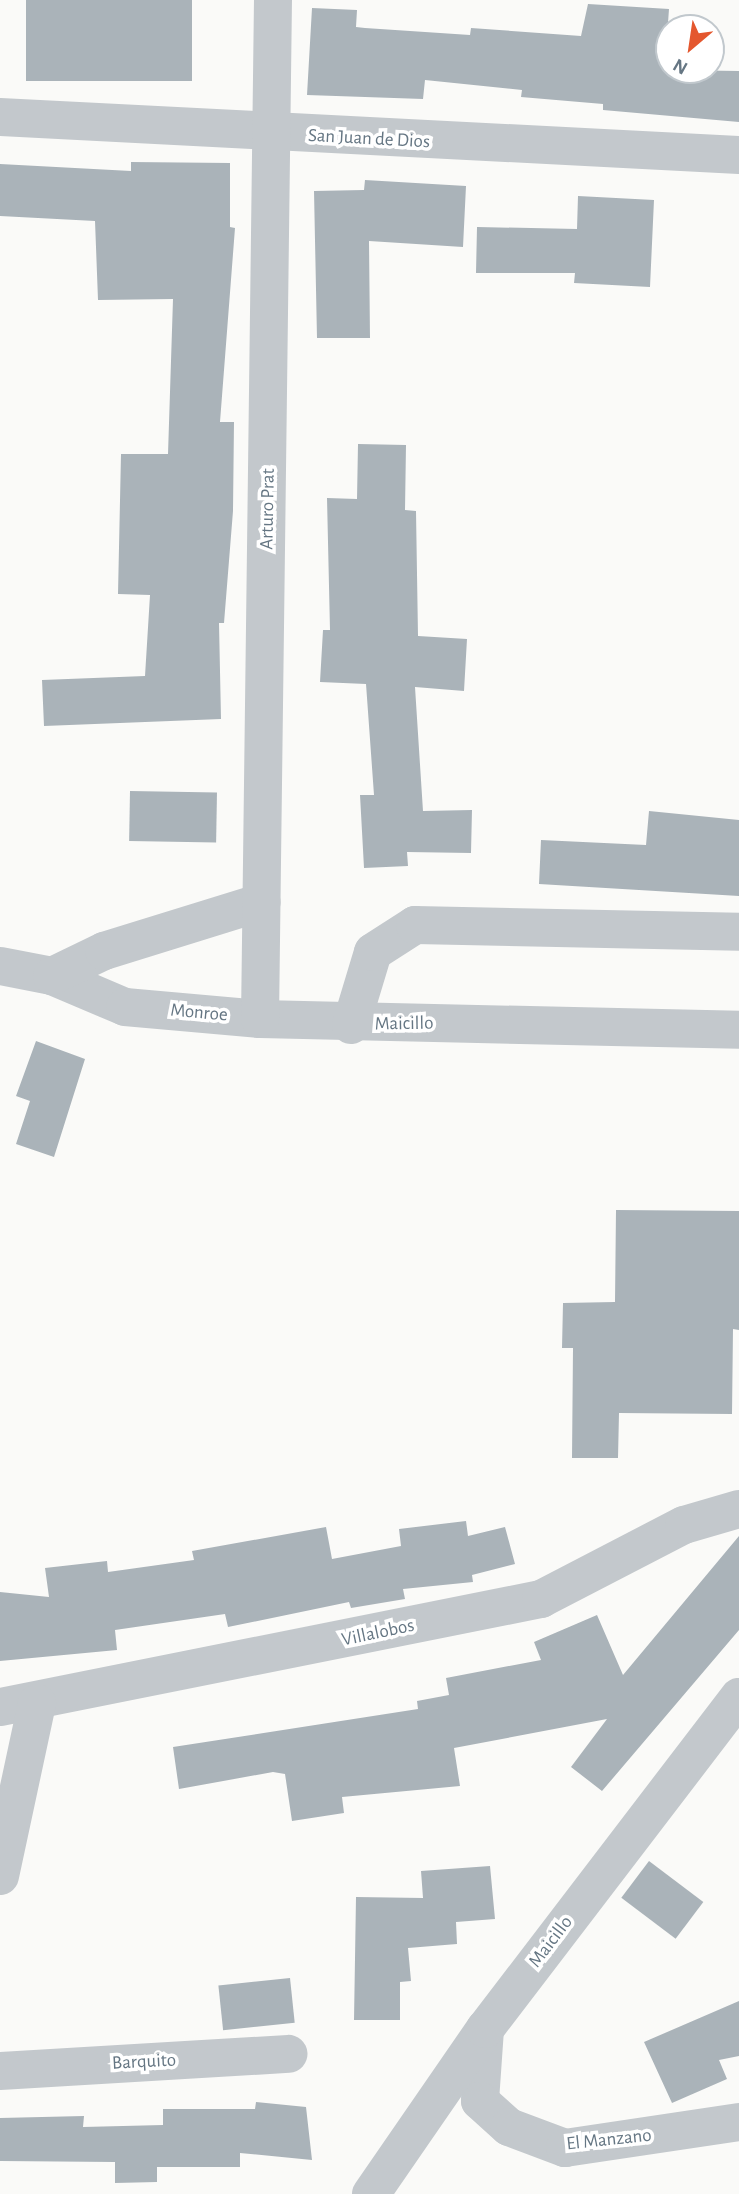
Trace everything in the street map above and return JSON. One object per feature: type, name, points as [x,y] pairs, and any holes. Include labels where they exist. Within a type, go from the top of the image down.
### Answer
[{"type":"street","name":"Arturo Prat","points":[[260,1019],[274,134],[273,0]]},
{"type":"street","name":"San Juan de Dios","points":[[0,117],[274,134],[739,155]]},
{"type":"street","points":[[52,976],[104,951],[262,902]]},
{"type":"street","name":"Maicillo","points":[[739,932],[415,925],[373,952],[351,1025],[501,1022],[739,1030]]},
{"type":"street","name":"Monroe","points":[[0,967],[52,976],[125,1007],[351,1025]]},
{"type":"street","name":"Villalobos","points":[[0,1707],[37,1703],[541,1599],[684,1525],[739,1509]]},
{"type":"street","name":"Maicillo","points":[[371,2194],[485,2029],[739,1697]]},
{"type":"street","points":[[0,1876],[37,1703]]},
{"type":"street","name":"El Manzano","points":[[485,2029],[480,2101],[509,2127],[554,2144],[565,2148],[739,2122]]},
{"type":"street","name":"Barquito","points":[[0,2071],[288,2054]]},
{"type":"building","points":[[26,0],[192,0],[192,81],[26,81]]},
{"type":"building","points":[[588,4],[669,9],[669,14],[655,14],[655,84],[725,84],[725,71],[739,71],[739,122],[603,110],[603,104],[521,97],[522,90],[425,80],[423,99],[307,95],[312,8],[357,10],[356,27],[365,28],[470,35],[471,28],[581,36]]},
{"type":"building","points":[[131,162],[230,163],[230,227],[235,228],[220,422],[234,422],[233,511],[224,623],[219,623],[221,719],[44,726],[42,680],[145,676],[150,595],[118,594],[121,454],[168,454],[173,299],[98,300],[95,221],[0,216],[0,164],[131,171]]},
{"type":"building","points":[[365,180],[466,186],[463,247],[369,241],[370,338],[317,338],[314,191],[364,190]]},
{"type":"building","points":[[578,196],[654,200],[650,287],[574,283],[575,273],[476,273],[477,227],[577,229]]},
{"type":"building","points":[[358,444],[406,445],[405,510],[416,511],[418,636],[467,639],[464,691],[415,687],[423,811],[472,810],[471,853],[407,852],[408,866],[364,868],[360,795],[374,795],[366,684],[320,682],[323,630],[330,630],[327,498],[357,499]]},
{"type":"building","points":[[130,791],[217,793],[216,843],[129,841]]},
{"type":"building","points":[[649,811],[739,820],[739,896],[539,884],[541,840],[646,845]]},
{"type":"building","points":[[36,1041],[85,1059],[54,1157],[16,1144],[30,1101],[16,1096]]},
{"type":"building","points":[[616,1210],[739,1211],[739,1330],[733,1329],[732,1414],[619,1413],[618,1458],[572,1458],[573,1348],[562,1348],[563,1303],[615,1302]]},
{"type":"building","points":[[466,1521],[468,1536],[505,1527],[515,1564],[472,1575],[473,1582],[403,1589],[405,1599],[351,1608],[349,1602],[228,1627],[225,1614],[115,1630],[117,1650],[0,1661],[0,1592],[49,1597],[45,1568],[107,1561],[108,1572],[194,1560],[192,1551],[326,1527],[332,1559],[401,1546],[399,1529]]},
{"type":"building","points":[[739,1536],[739,1630],[602,1791],[571,1767],[607,1719],[454,1748],[460,1786],[342,1797],[344,1813],[292,1821],[285,1774],[273,1772],[179,1789],[173,1747],[418,1709],[417,1701],[449,1695],[446,1678],[541,1660],[534,1642],[597,1615],[623,1675]]},
{"type":"building","points":[[649,1861],[703,1902],[676,1939],[621,1898]]},
{"type":"building","points":[[490,1866],[495,1919],[456,1922],[457,1944],[408,1948],[411,1981],[400,1982],[400,2020],[354,2020],[356,1897],[423,1898],[421,1871]]},
{"type":"building","points":[[290,1978],[295,2023],[223,2030],[218,1986]]},
{"type":"building","points":[[739,2001],[739,2056],[719,2060],[727,2079],[672,2103],[644,2042]]},
{"type":"building","points":[[256,2102],[306,2107],[312,2160],[240,2153],[240,2167],[157,2167],[157,2182],[115,2183],[115,2162],[0,2161],[0,2118],[84,2116],[83,2127],[163,2125],[163,2109],[255,2109]]}]
